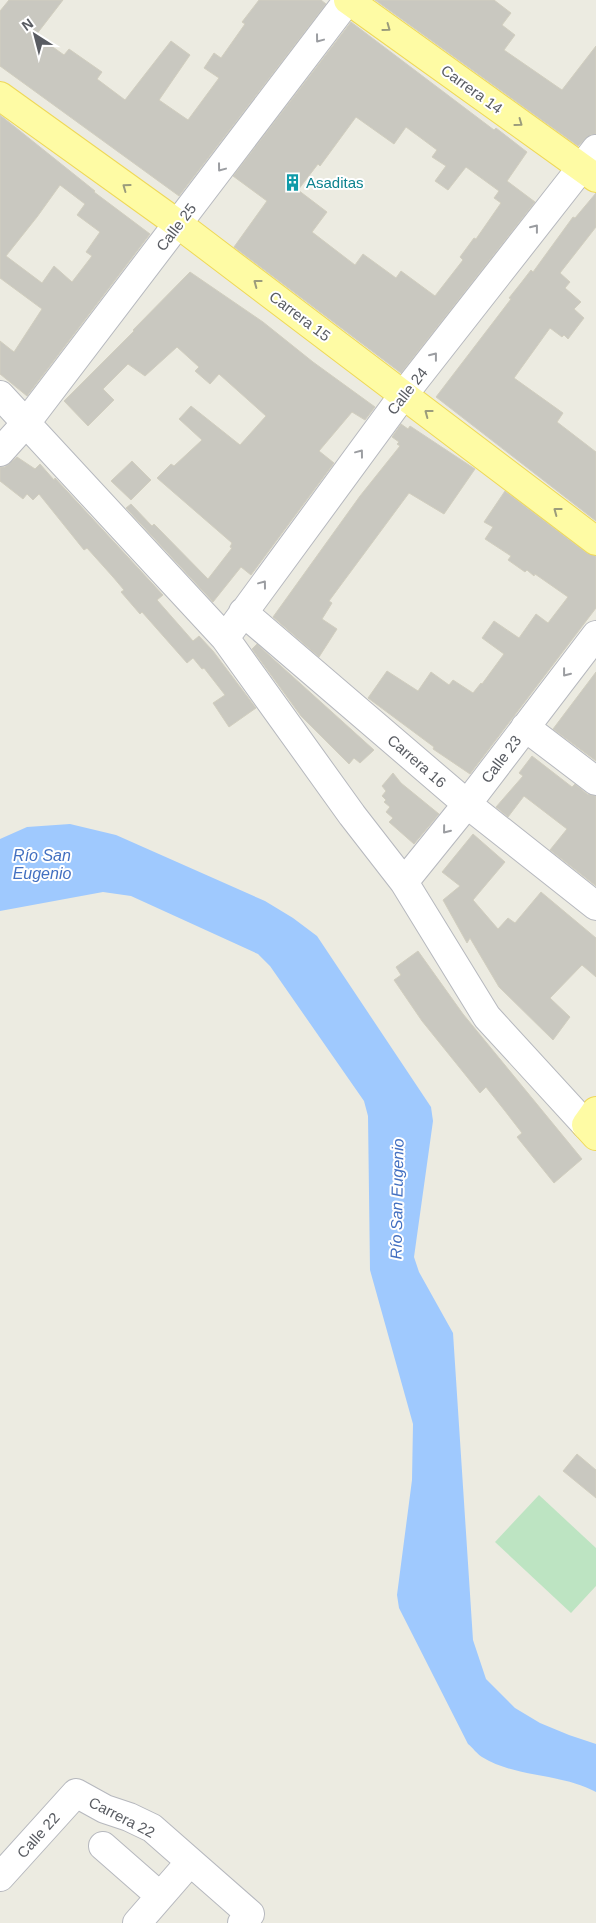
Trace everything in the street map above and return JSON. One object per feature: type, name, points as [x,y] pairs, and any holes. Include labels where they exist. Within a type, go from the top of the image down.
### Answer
[{"type":"main road","name":"Carrera 14","points":[[348,0],[591,165]]},
{"type":"main road","name":"Carrera 15","points":[[0,96],[178,224],[596,541]]},
{"type":"street","name":"Calle 25","points":[[0,452],[9,406],[178,224],[348,0]]},
{"type":"street","name":"Calle 24","points":[[225,638],[404,394],[591,165]]},
{"type":"street","points":[[9,406],[225,638],[352,815],[404,882],[487,1017],[593,1124]]},
{"type":"street","name":"Carrera 16","points":[[243,612],[467,804],[596,906]]},
{"type":"street","name":"Calle 23","points":[[404,882],[467,804],[596,634]]},
{"type":"street","points":[[525,727],[596,781]]},
{"type":"street","name":"Carrera 22","points":[[76,1793],[105,1809],[129,1817],[152,1828],[250,1914],[242,1923]]},
{"type":"street","name":"Calle 22","points":[[0,1877],[76,1793]]},
{"type":"street","points":[[103,1846],[160,1896]]},
{"type":"street","points":[[137,1923],[190,1862]]},
{"type":"green space","points":[[539,1495],[596,1548],[596,1586],[571,1613],[495,1542]]},
{"type":"water","name":"Río San Eugenio","points":[[70,824],[116,835],[265,901],[293,918],[317,936],[431,1107],[433,1121],[414,1257],[419,1272],[453,1333],[473,1640],[486,1679],[515,1708],[540,1723],[596,1744],[596,1792],[568,1781],[509,1769],[495,1764],[478,1754],[468,1744],[399,1608],[397,1595],[412,1480],[413,1424],[370,1270],[368,1116],[364,1101],[270,966],[258,954],[131,896],[103,892],[0,911],[0,839],[27,827]]},
{"type":"building","points":[[9,0],[63,0],[36,35],[64,55],[69,49],[102,72],[97,79],[125,100],[171,41],[190,55],[159,100],[188,120],[219,78],[204,68],[214,53],[221,58],[245,24],[242,22],[259,0],[321,0],[326,4],[179,196],[0,66],[0,11]]},
{"type":"building","points":[[375,0],[494,0],[511,13],[502,25],[515,35],[504,50],[562,90],[596,46],[596,134],[590,135],[578,146]]},
{"type":"building","points":[[351,22],[494,130],[496,128],[527,152],[507,181],[535,202],[401,373],[234,247],[267,201],[233,176]],"holes":[[[356,117],[394,144],[406,127],[437,150],[432,157],[446,166],[435,181],[448,190],[466,167],[499,191],[494,198],[501,203],[476,239],[474,238],[460,257],[463,260],[435,296],[401,271],[396,278],[363,254],[355,265],[312,232],[327,212],[298,190],[318,164],[320,166]]]},
{"type":"building","points":[[0,115],[94,192],[150,234],[27,396],[0,374],[0,341],[14,352],[42,309],[0,278]],"holes":[[[60,185],[85,204],[77,215],[100,232],[86,252],[92,256],[72,282],[54,266],[42,283],[6,256]]]},
{"type":"building","points":[[596,193],[596,227],[560,273],[570,282],[565,288],[581,302],[574,309],[584,318],[568,339],[550,328],[514,378],[563,413],[557,422],[596,452],[596,521],[436,397],[511,299],[509,298],[531,270],[533,272],[573,217],[575,218]]},
{"type":"building","points":[[190,272],[263,322],[313,362],[375,407],[365,420],[352,412],[319,451],[334,463],[251,575],[241,567],[213,602],[126,508],[131,504],[152,526],[154,524],[208,579],[232,548],[230,547],[232,543],[157,478],[171,464],[174,466],[202,440],[179,419],[191,406],[240,445],[266,416],[219,374],[210,384],[195,371],[199,367],[177,347],[145,376],[128,364],[103,389],[114,400],[88,426],[64,401]]},
{"type":"building","points":[[401,424],[408,429],[410,426],[475,469],[444,514],[409,493],[329,601],[332,603],[322,619],[337,629],[319,657],[273,617],[360,496],[400,446],[397,444],[399,442],[392,437]]},
{"type":"building","points":[[17,457],[35,469],[40,464],[54,480],[55,478],[163,595],[157,600],[193,641],[199,636],[213,651],[256,708],[229,727],[213,703],[225,695],[204,668],[202,669],[193,658],[187,663],[142,612],[140,614],[121,592],[124,590],[87,548],[84,550],[39,494],[33,500],[27,494],[23,499],[0,481],[0,467],[5,467]]},
{"type":"building","points":[[132,461],[151,480],[131,500],[111,481]]},
{"type":"building","points":[[505,491],[587,553],[596,556],[596,608],[470,774],[433,749],[434,747],[368,698],[387,671],[418,691],[431,672],[449,685],[453,680],[473,693],[504,654],[482,638],[494,621],[519,638],[536,614],[548,623],[568,597],[535,574],[534,576],[527,570],[525,572],[508,560],[511,556],[485,539],[493,527],[484,522]]},
{"type":"building","points":[[257,644],[374,750],[360,763],[354,758],[349,764],[301,716],[252,649]]},
{"type":"building","points":[[596,672],[596,761],[553,729]]},
{"type":"building","points":[[532,756],[572,787],[575,784],[587,794],[596,796],[596,886],[550,850],[567,829],[524,796],[508,817],[496,807],[523,776],[519,773]]},
{"type":"building","points":[[393,773],[401,783],[439,814],[414,844],[389,822],[393,818],[386,812],[390,807],[384,802],[386,800],[382,796],[386,791],[382,786]]},
{"type":"building","points":[[473,834],[505,862],[473,900],[498,929],[508,918],[515,923],[541,892],[596,938],[596,977],[582,965],[550,998],[570,1017],[553,1040],[499,987],[470,938],[467,943],[443,900],[460,886],[442,872]]},
{"type":"building","points":[[418,951],[463,1014],[582,1159],[554,1183],[517,1137],[522,1133],[505,1111],[486,1087],[480,1093],[422,1021],[394,980],[401,975],[396,967]]},
{"type":"building","points":[[577,1454],[596,1470],[596,1498],[563,1471]]},
{"type":"place","name":"Asaditas","points":[[292,182]]}]
